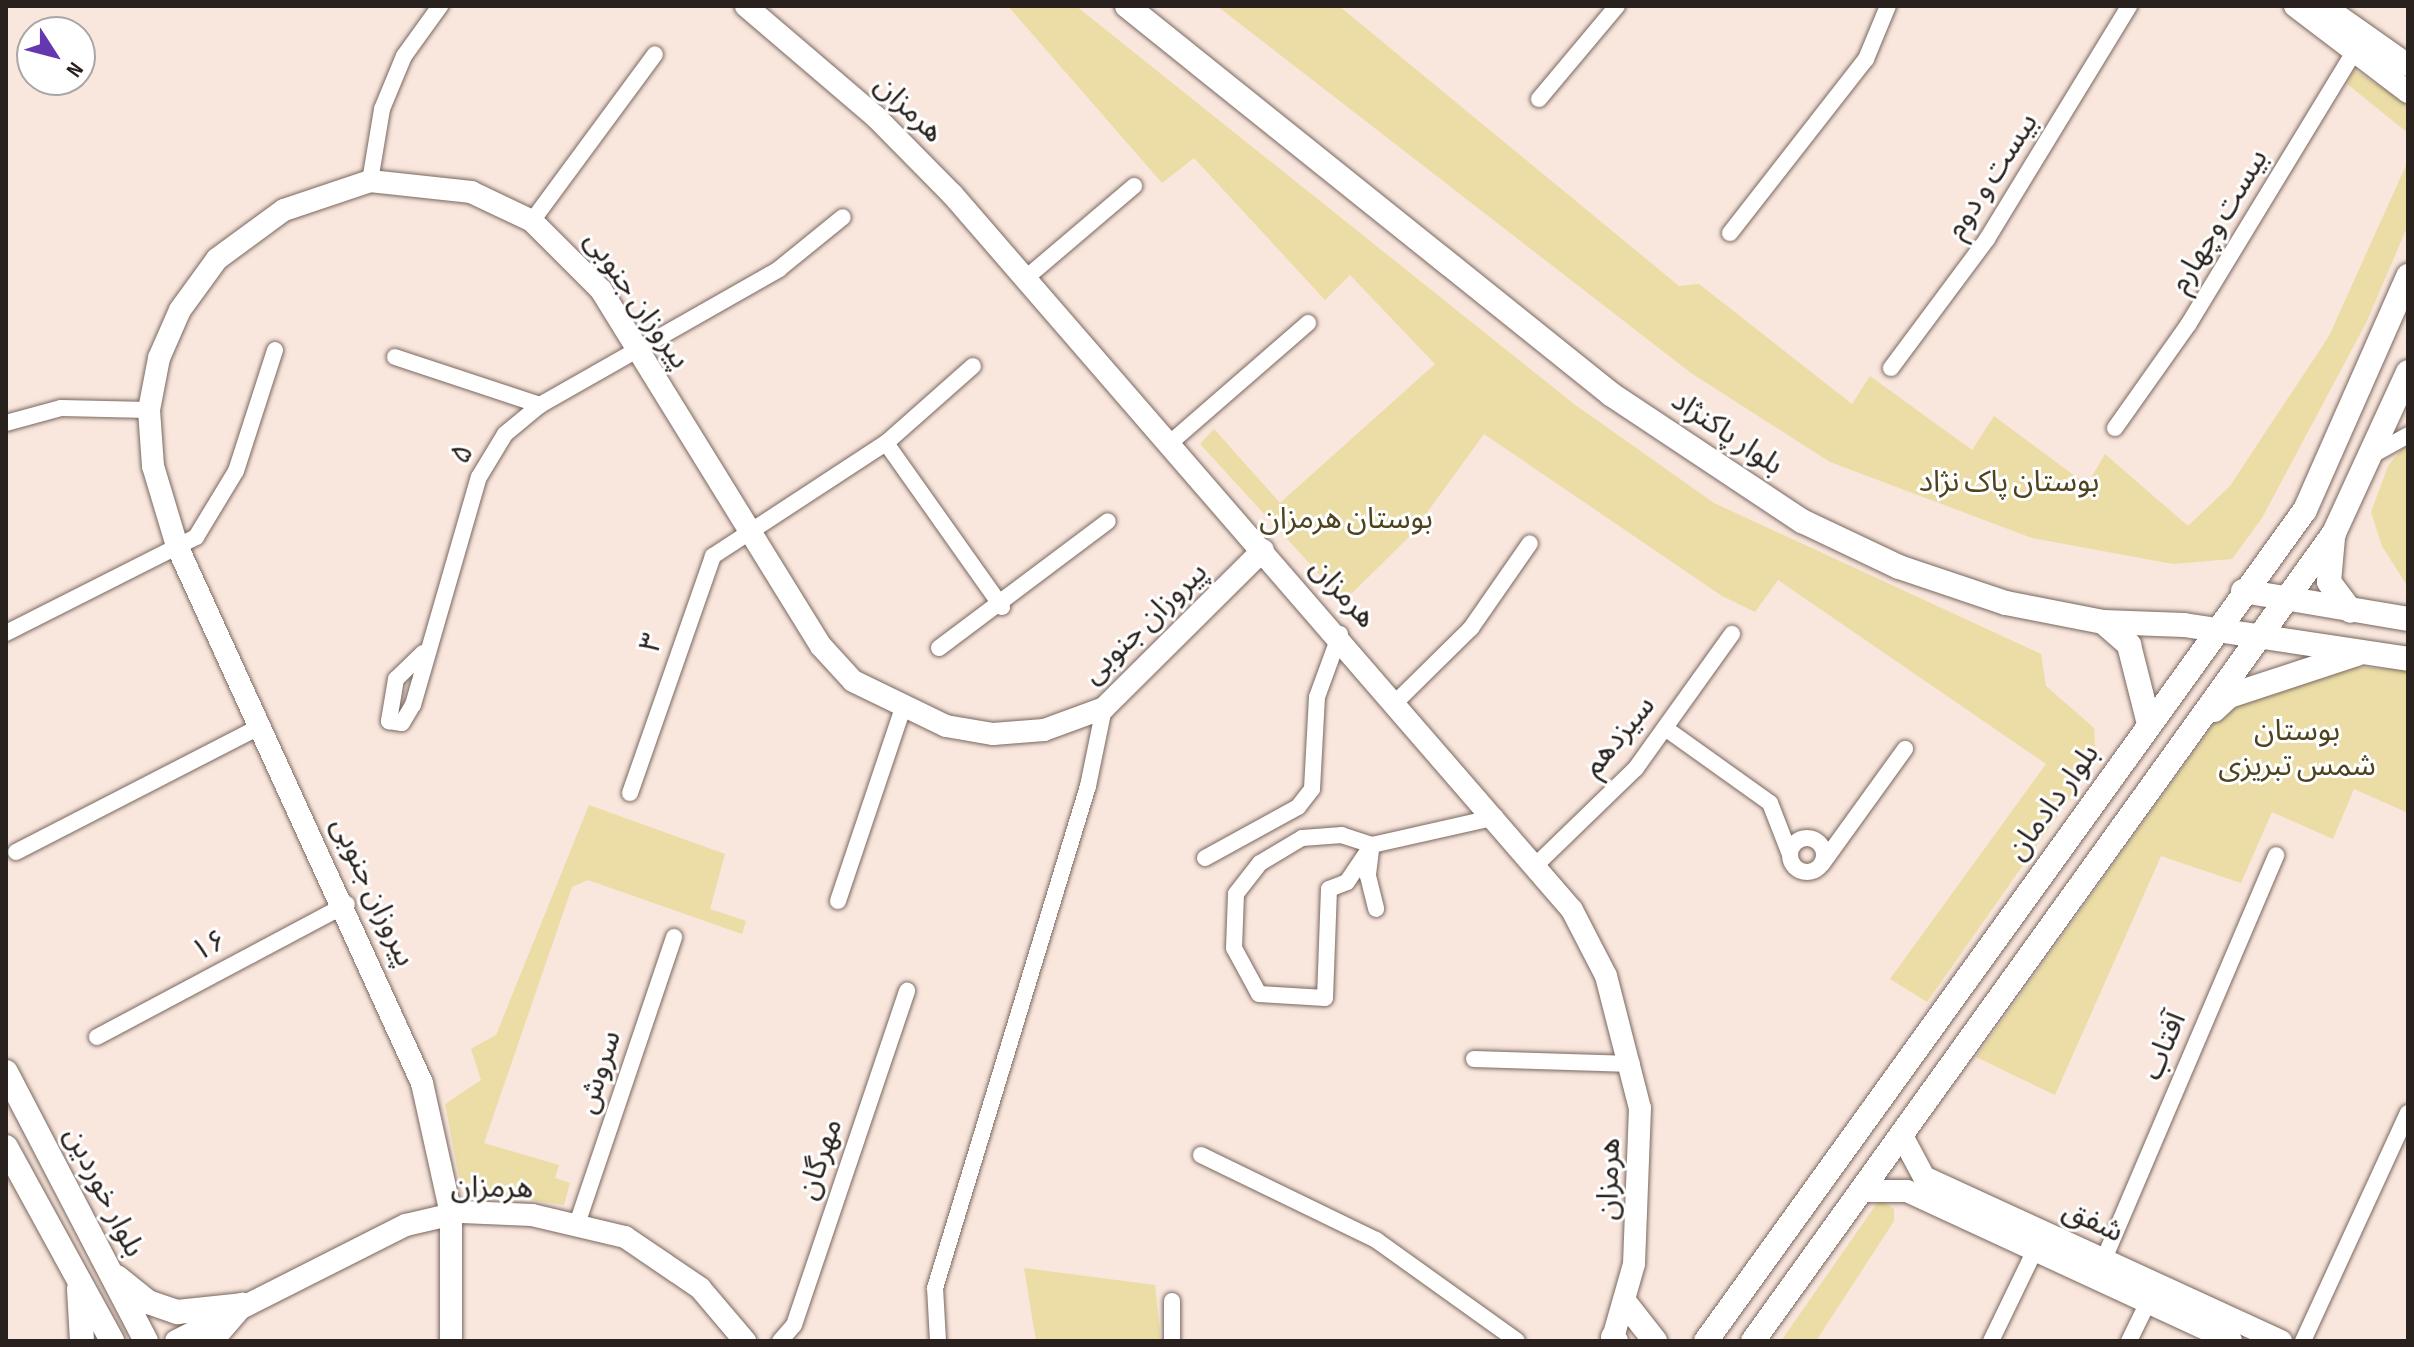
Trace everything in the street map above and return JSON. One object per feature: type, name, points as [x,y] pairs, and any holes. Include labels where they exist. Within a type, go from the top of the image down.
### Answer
[{"type":"main road","name":"بلوار پاکنژاد","points":[[1127,6],[1612,395],[1802,521],[1949,585],[2103,622],[2216,630],[2408,659]]},
{"type":"main road","name":"بلوار دادمان","points":[[1706,1341],[2243,591],[2305,510],[2408,276]]},
{"type":"main road","points":[[1753,1341],[2334,533],[2407,380]]},
{"type":"main road","points":[[2334,533],[2329,582],[2363,613]]},
{"type":"main road","points":[[2243,591],[2285,601],[2408,619]]},
{"type":"main road","points":[[2187,737],[2229,696],[2363,653],[2357,633],[2363,613]]},
{"type":"main road","points":[[2103,622],[2129,645],[2149,724]]},
{"type":"main road","name":"بلوار خوردین","points":[[6,1072],[146,1341]]},
{"type":"main road","name":"بلوار خوردین","points":[[6,1147],[112,1341]]},
{"type":"main road","points":[[104,1265],[159,1308],[191,1314],[242,1305]]},
{"type":"main road","points":[[78,1279],[82,1341]]},
{"type":"main road","points":[[1626,1304],[1655,1341]]},
{"type":"main road","points":[[211,1341],[242,1305]]},
{"type":"street","points":[[370,181],[382,109],[404,56],[440,6]]},
{"type":"street","name":"هرمزان","points":[[746,6],[875,116],[1026,278],[1340,634],[1537,864],[1572,910],[1606,976],[1632,1064],[1642,1186],[1626,1304],[1614,1340]]},
{"type":"street","points":[[1539,99],[1617,6]]},
{"type":"street","points":[[1730,233],[1866,59],[1888,6]]},
{"type":"street","name":"بیست و دوم","points":[[1891,368],[1987,239],[2129,6]]},
{"type":"street","points":[[2295,6],[2357,47],[2408,92]]},
{"type":"street","points":[[2324,6],[2357,47],[2408,65]]},
{"type":"street","name":"بیست وچهارم","points":[[2115,428],[2188,325],[2357,47]]},
{"type":"street","points":[[532,221],[655,54]]},
{"type":"street","name":"پیروزان جنوبی","points":[[451,1341],[451,1214],[422,1083],[347,904],[177,546],[153,466],[149,410],[180,310],[217,259],[284,210],[370,181],[459,189],[532,221],[577,258],[749,526],[821,646],[853,681],[902,711],[993,734],[1044,730],[1104,708],[1263,550]]},
{"type":"street","points":[[1026,278],[1134,186]]},
{"type":"street","name":"۵","points":[[423,653],[479,477],[505,434],[540,405],[640,353],[779,269],[843,217]]},
{"type":"street","points":[[1170,443],[1308,323]]},
{"type":"street","points":[[6,633],[196,537],[220,502],[275,350]]},
{"type":"street","points":[[395,357],[540,405]]},
{"type":"street","name":"۳","points":[[630,793],[707,567],[749,526],[886,443],[973,366]]},
{"type":"street","points":[[6,423],[61,408],[149,410]]},
{"type":"street","points":[[2374,454],[2408,435]]},
{"type":"street","points":[[886,443],[1002,607]]},
{"type":"street","points":[[939,648],[1002,607],[1108,521]]},
{"type":"street","points":[[1397,701],[1471,628],[1530,543]]},
{"type":"street","points":[[1205,858],[1298,807],[1312,789],[1317,697],[1340,634]]},
{"type":"street","name":"سیزدهم","points":[[1537,864],[1636,768],[1732,634]]},
{"type":"street","points":[[938,1341],[935,1288],[1085,796],[1104,708]]},
{"type":"street","points":[[838,901],[902,711]]},
{"type":"street","points":[[16,852],[261,726]]},
{"type":"street","points":[[1665,728],[1770,803],[1800,872],[1822,864],[1905,749]]},
{"type":"street","points":[[1372,845],[1347,882],[1329,889],[1325,998],[1259,994],[1234,948],[1236,894],[1260,863],[1302,838],[1342,835],[1372,845],[1496,817]]},
{"type":"street","points":[[1372,845],[1368,876],[1376,909]]},
{"type":"street","name":"آفتاب","points":[[2100,1269],[2276,855]]},
{"type":"street","name":"۱۶","points":[[97,1037],[347,904]]},
{"type":"street","name":"سروش","points":[[577,1224],[674,937]]},
{"type":"street","name":"مهرگان","points":[[780,1341],[794,1325],[907,991]]},
{"type":"street","points":[[1474,1059],[1632,1064]]},
{"type":"street","points":[[2303,1341],[2408,1113]]},
{"type":"street","name":"شفق","points":[[1901,1134],[1924,1177],[2039,1241]]},
{"type":"street","points":[[1201,1155],[1376,1240],[1517,1341]]},
{"type":"street","name":"شفق","points":[[1860,1191],[1907,1191],[2039,1241],[2152,1293],[2281,1341]]},
{"type":"street","name":"هرمزان","points":[[176,1341],[242,1305],[406,1225],[451,1214],[577,1224],[625,1237],[668,1262],[745,1341]]},
{"type":"street","points":[[1991,1341],[2039,1241]]},
{"type":"street","points":[[2129,1341],[2152,1293]]},
{"type":"street","name":"شفق","points":[[2152,1293],[2231,1341]]},
{"type":"street","points":[[1172,1301],[1172,1341]]},
{"type":"green space","name":"بوستان هرمزان","points":[[1008,6],[1076,6],[1574,404],[1714,503],[2041,654],[2046,686],[2094,728],[2096,761],[1927,1002],[1890,979],[2046,764],[1778,580],[1755,612],[1722,596],[1484,434],[1410,536],[1344,601],[1200,444],[1214,429],[1280,503],[1435,364],[1350,275],[1325,300],[1194,158],[1162,183]]},
{"type":"green space","name":"بوستان پاک نژاد","points":[[1217,6],[1339,6],[1679,286],[1699,284],[1852,404],[1870,376],[1972,450],[1994,416],[2087,485],[2105,454],[2188,526],[2230,486],[2329,336],[2408,161],[2408,225],[2367,321],[2262,518],[2232,559],[2173,564],[2032,538],[1830,462],[1691,373]]},
{"type":"green space","points":[[2354,70],[2408,104],[2408,133],[2347,84]]},
{"type":"green space","points":[[2408,441],[2408,587],[2382,546],[2371,512],[2388,466]]},
{"type":"green space","name":"بوستان شمس تبریزی","points":[[2340,666],[2408,670],[2408,813],[2354,789],[2333,839],[2272,812],[2241,883],[2161,856],[2055,1095],[1976,1057],[2224,709]]},
{"type":"green space","points":[[589,805],[725,854],[710,909],[746,921],[742,934],[588,880],[572,887],[484,1143],[559,1165],[555,1178],[570,1183],[564,1205],[476,1192],[459,1177],[445,1104],[481,1080],[471,1049],[496,1035]]},
{"type":"green space","points":[[1880,1199],[1894,1209],[1894,1221],[1816,1341],[1781,1341]]},
{"type":"green space","points":[[1024,1268],[1155,1285],[1161,1341],[1036,1341]]}]
